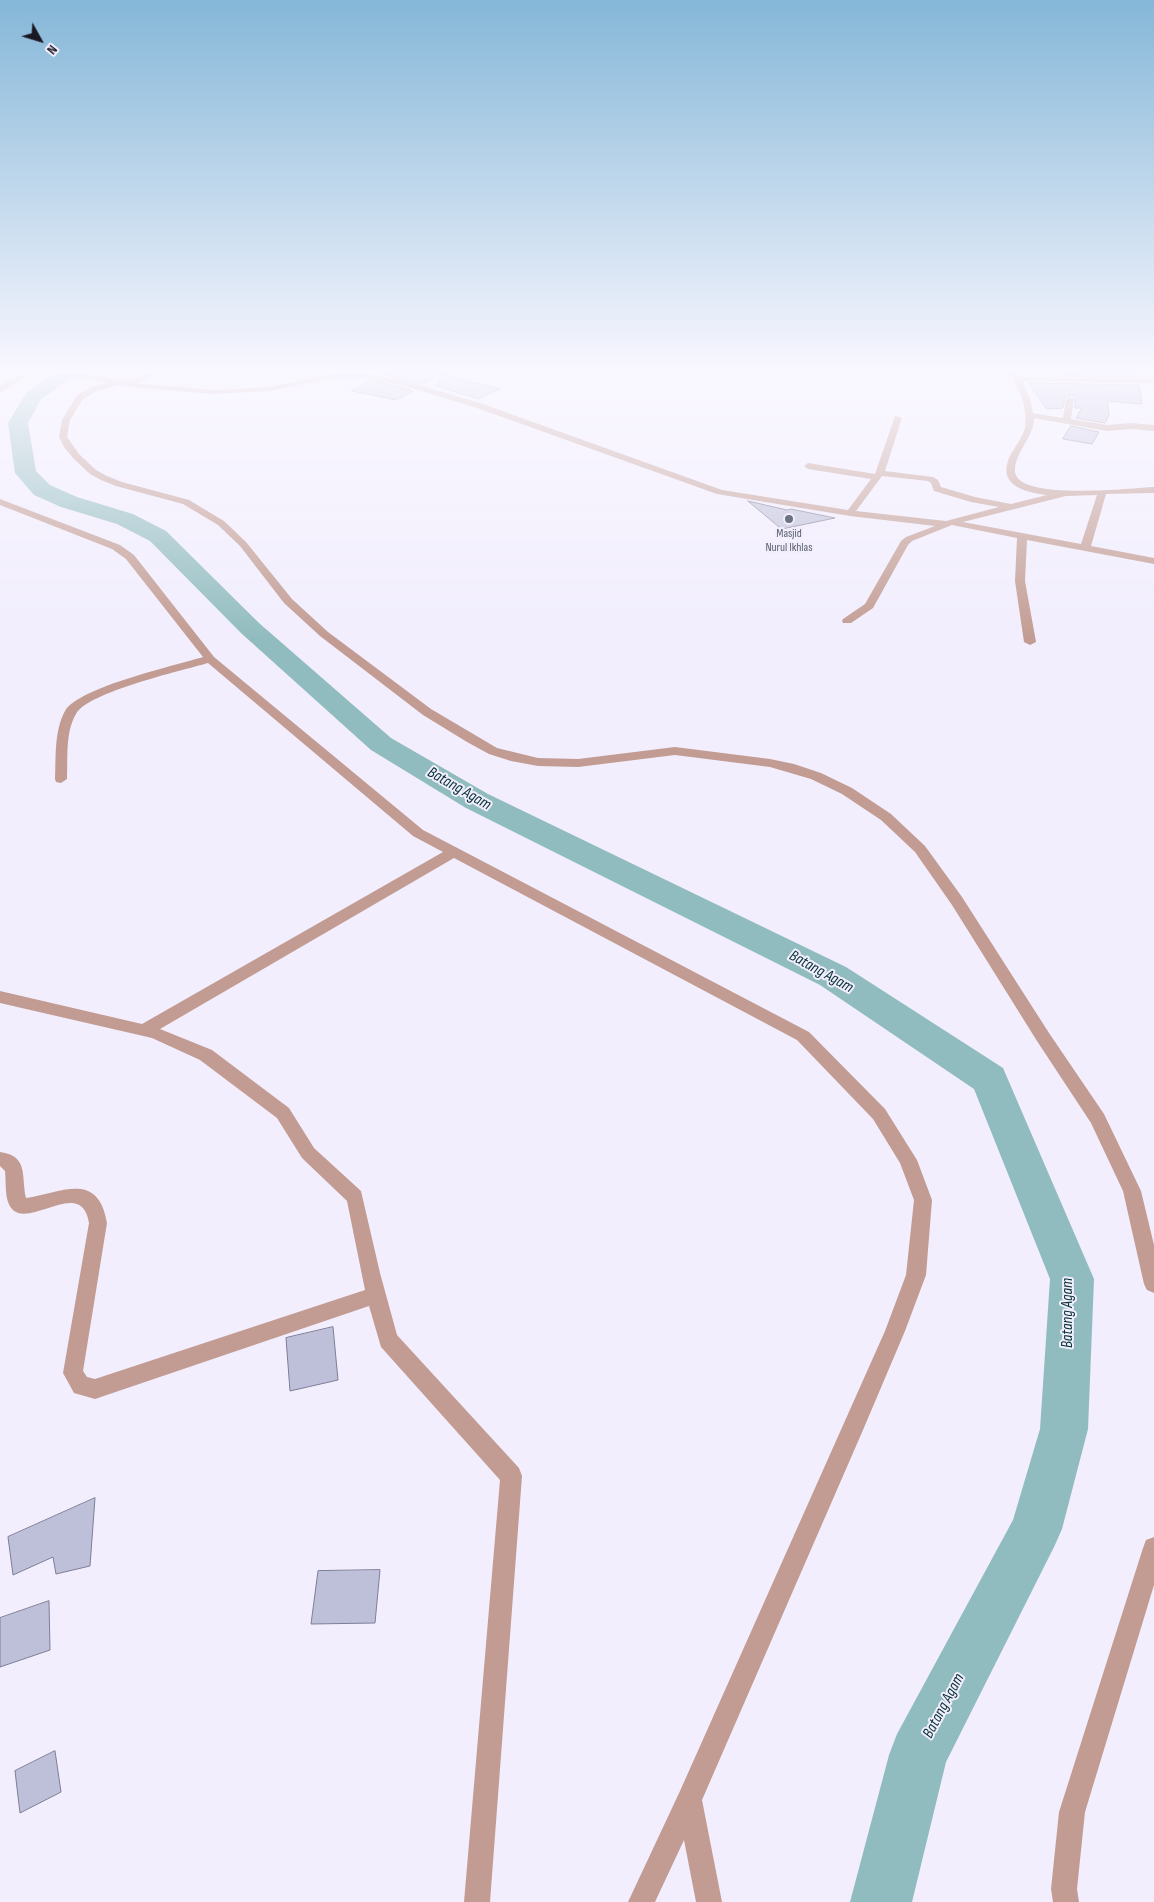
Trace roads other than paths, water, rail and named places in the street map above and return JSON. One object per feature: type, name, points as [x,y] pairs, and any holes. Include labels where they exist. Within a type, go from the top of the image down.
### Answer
[{"type":"street","points":[[82,462],[93,472],[104,478],[118,484],[186,502],[221,523],[243,544],[288,601],[324,634],[427,712],[493,751],[511,758],[538,762],[578,764],[675,751],[770,763],[790,767],[816,776],[847,791],[886,817],[926,857],[1098,1119],[1132,1191],[1154,1284]]},
{"type":"street","points":[[636,462],[720,492],[850,513],[950,524],[1154,561]]},
{"type":"street","points":[[850,513],[878,475],[883,462]]},
{"type":"street","points":[[1012,462],[1012,481],[1026,488],[1066,493],[1154,490]]},
{"type":"street","points":[[808,466],[878,475],[930,479],[935,482],[937,490],[974,500],[1011,506]]},
{"type":"street","points":[[1085,548],[1102,492]]},
{"type":"street","points":[[847,621],[869,606],[904,543],[950,524],[1011,506],[1066,493]]},
{"type":"street","points":[[0,502],[116,547],[130,557],[210,659],[418,833],[803,1036],[879,1114],[908,1160],[923,1200],[916,1275],[895,1331],[689,1800],[641,1902]]},
{"type":"street","points":[[1022,537],[1020,580],[1030,642]]},
{"type":"street","points":[[61,779],[64,727],[72,711],[79,704],[89,697],[116,687],[210,659]]},
{"type":"street","points":[[143,1031],[454,852]]},
{"type":"street","points":[[0,997],[155,1033],[206,1055],[283,1113],[308,1153],[355,1197],[376,1295],[388,1340],[511,1476],[477,1902]]},
{"type":"street","points":[[0,1159],[6,1160],[14,1168],[16,1200],[22,1206],[33,1205],[73,1194],[85,1198],[94,1205],[98,1223],[73,1373],[81,1386],[95,1389],[376,1295]]},
{"type":"street","points":[[1066,1902],[1064,1889],[1072,1812],[1154,1548]]},
{"type":"street","points":[[689,1800],[709,1902]]},
{"type":"waterway","name":"Batang Agam","points":[[24,462],[26,473],[42,490],[69,502],[125,519],[158,536],[250,628],[381,744],[477,801],[833,976],[989,1079],[1072,1279],[1064,1429],[1036,1529],[918,1755],[881,1902]]},
{"type":"place","name":"Masjid Nurul Ikhlas","points":[[789,519]]}]
